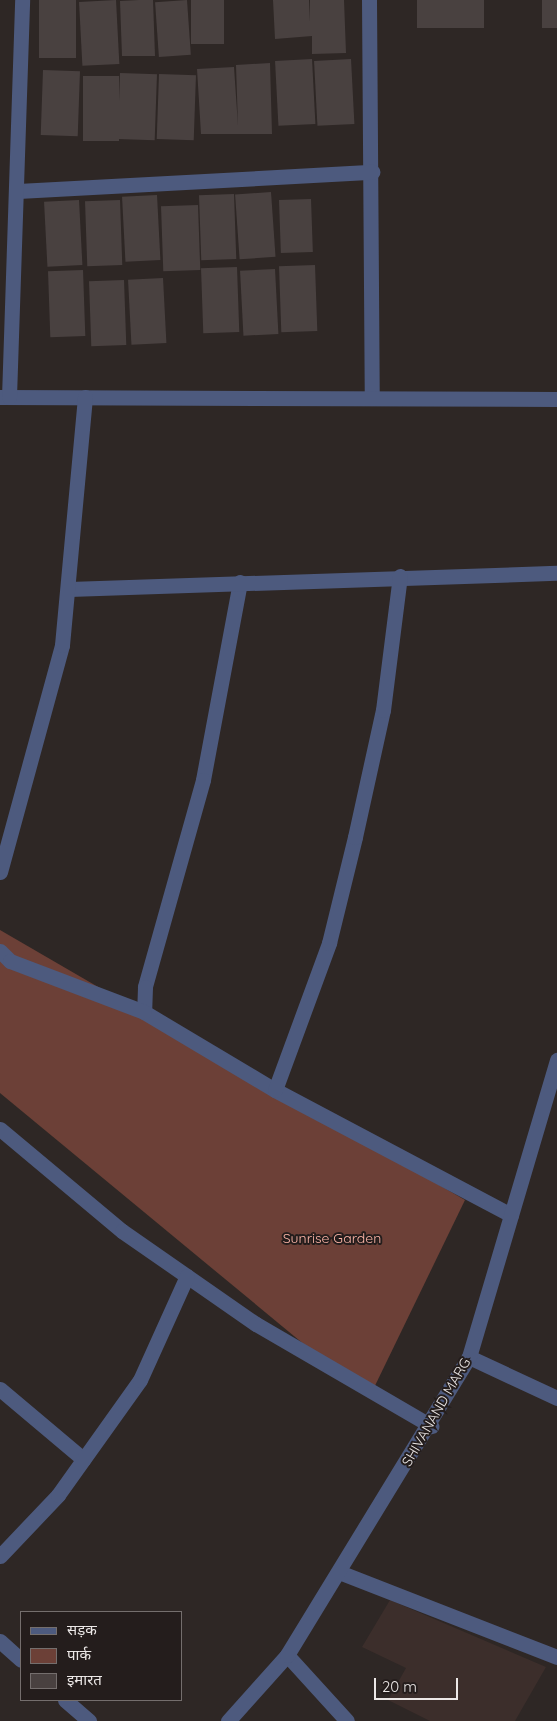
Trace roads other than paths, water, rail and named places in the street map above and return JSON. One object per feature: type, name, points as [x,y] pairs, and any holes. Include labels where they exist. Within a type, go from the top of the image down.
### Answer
[{"type":"street","points":[[22,0],[18,191],[4,397],[557,399]]},
{"type":"street","points":[[368,0],[372,172],[372,398]]},
{"type":"street","points":[[18,191],[372,172]]},
{"type":"street","points":[[0,872],[62,644],[69,589],[85,397]]},
{"type":"street","points":[[69,589],[400,576],[557,573]]},
{"type":"street","points":[[275,1090],[329,943],[355,837],[383,710],[400,576]]},
{"type":"street","points":[[144,1012],[145,987],[204,780],[240,582]]},
{"type":"street","points":[[0,951],[10,961],[144,1012],[275,1090],[511,1215]]},
{"type":"street","name":"SHIVANAND MARG","points":[[228,1721],[287,1655],[431,1426],[468,1358],[557,1060]]},
{"type":"street","points":[[0,1129],[122,1231],[256,1324],[431,1426]]},
{"type":"street","points":[[0,1556],[58,1495],[140,1380],[187,1276]]},
{"type":"street","points":[[468,1358],[557,1398]]},
{"type":"street","points":[[0,1389],[83,1459]]},
{"type":"street","points":[[339,1572],[557,1657]]},
{"type":"street","points":[[0,1641],[20,1659]]},
{"type":"street","points":[[287,1655],[347,1721]]},
{"type":"street","points":[[66,1701],[89,1721]]},
{"type":"park label","name":"Sunrise Garden","points":[[332,1238]]}]
